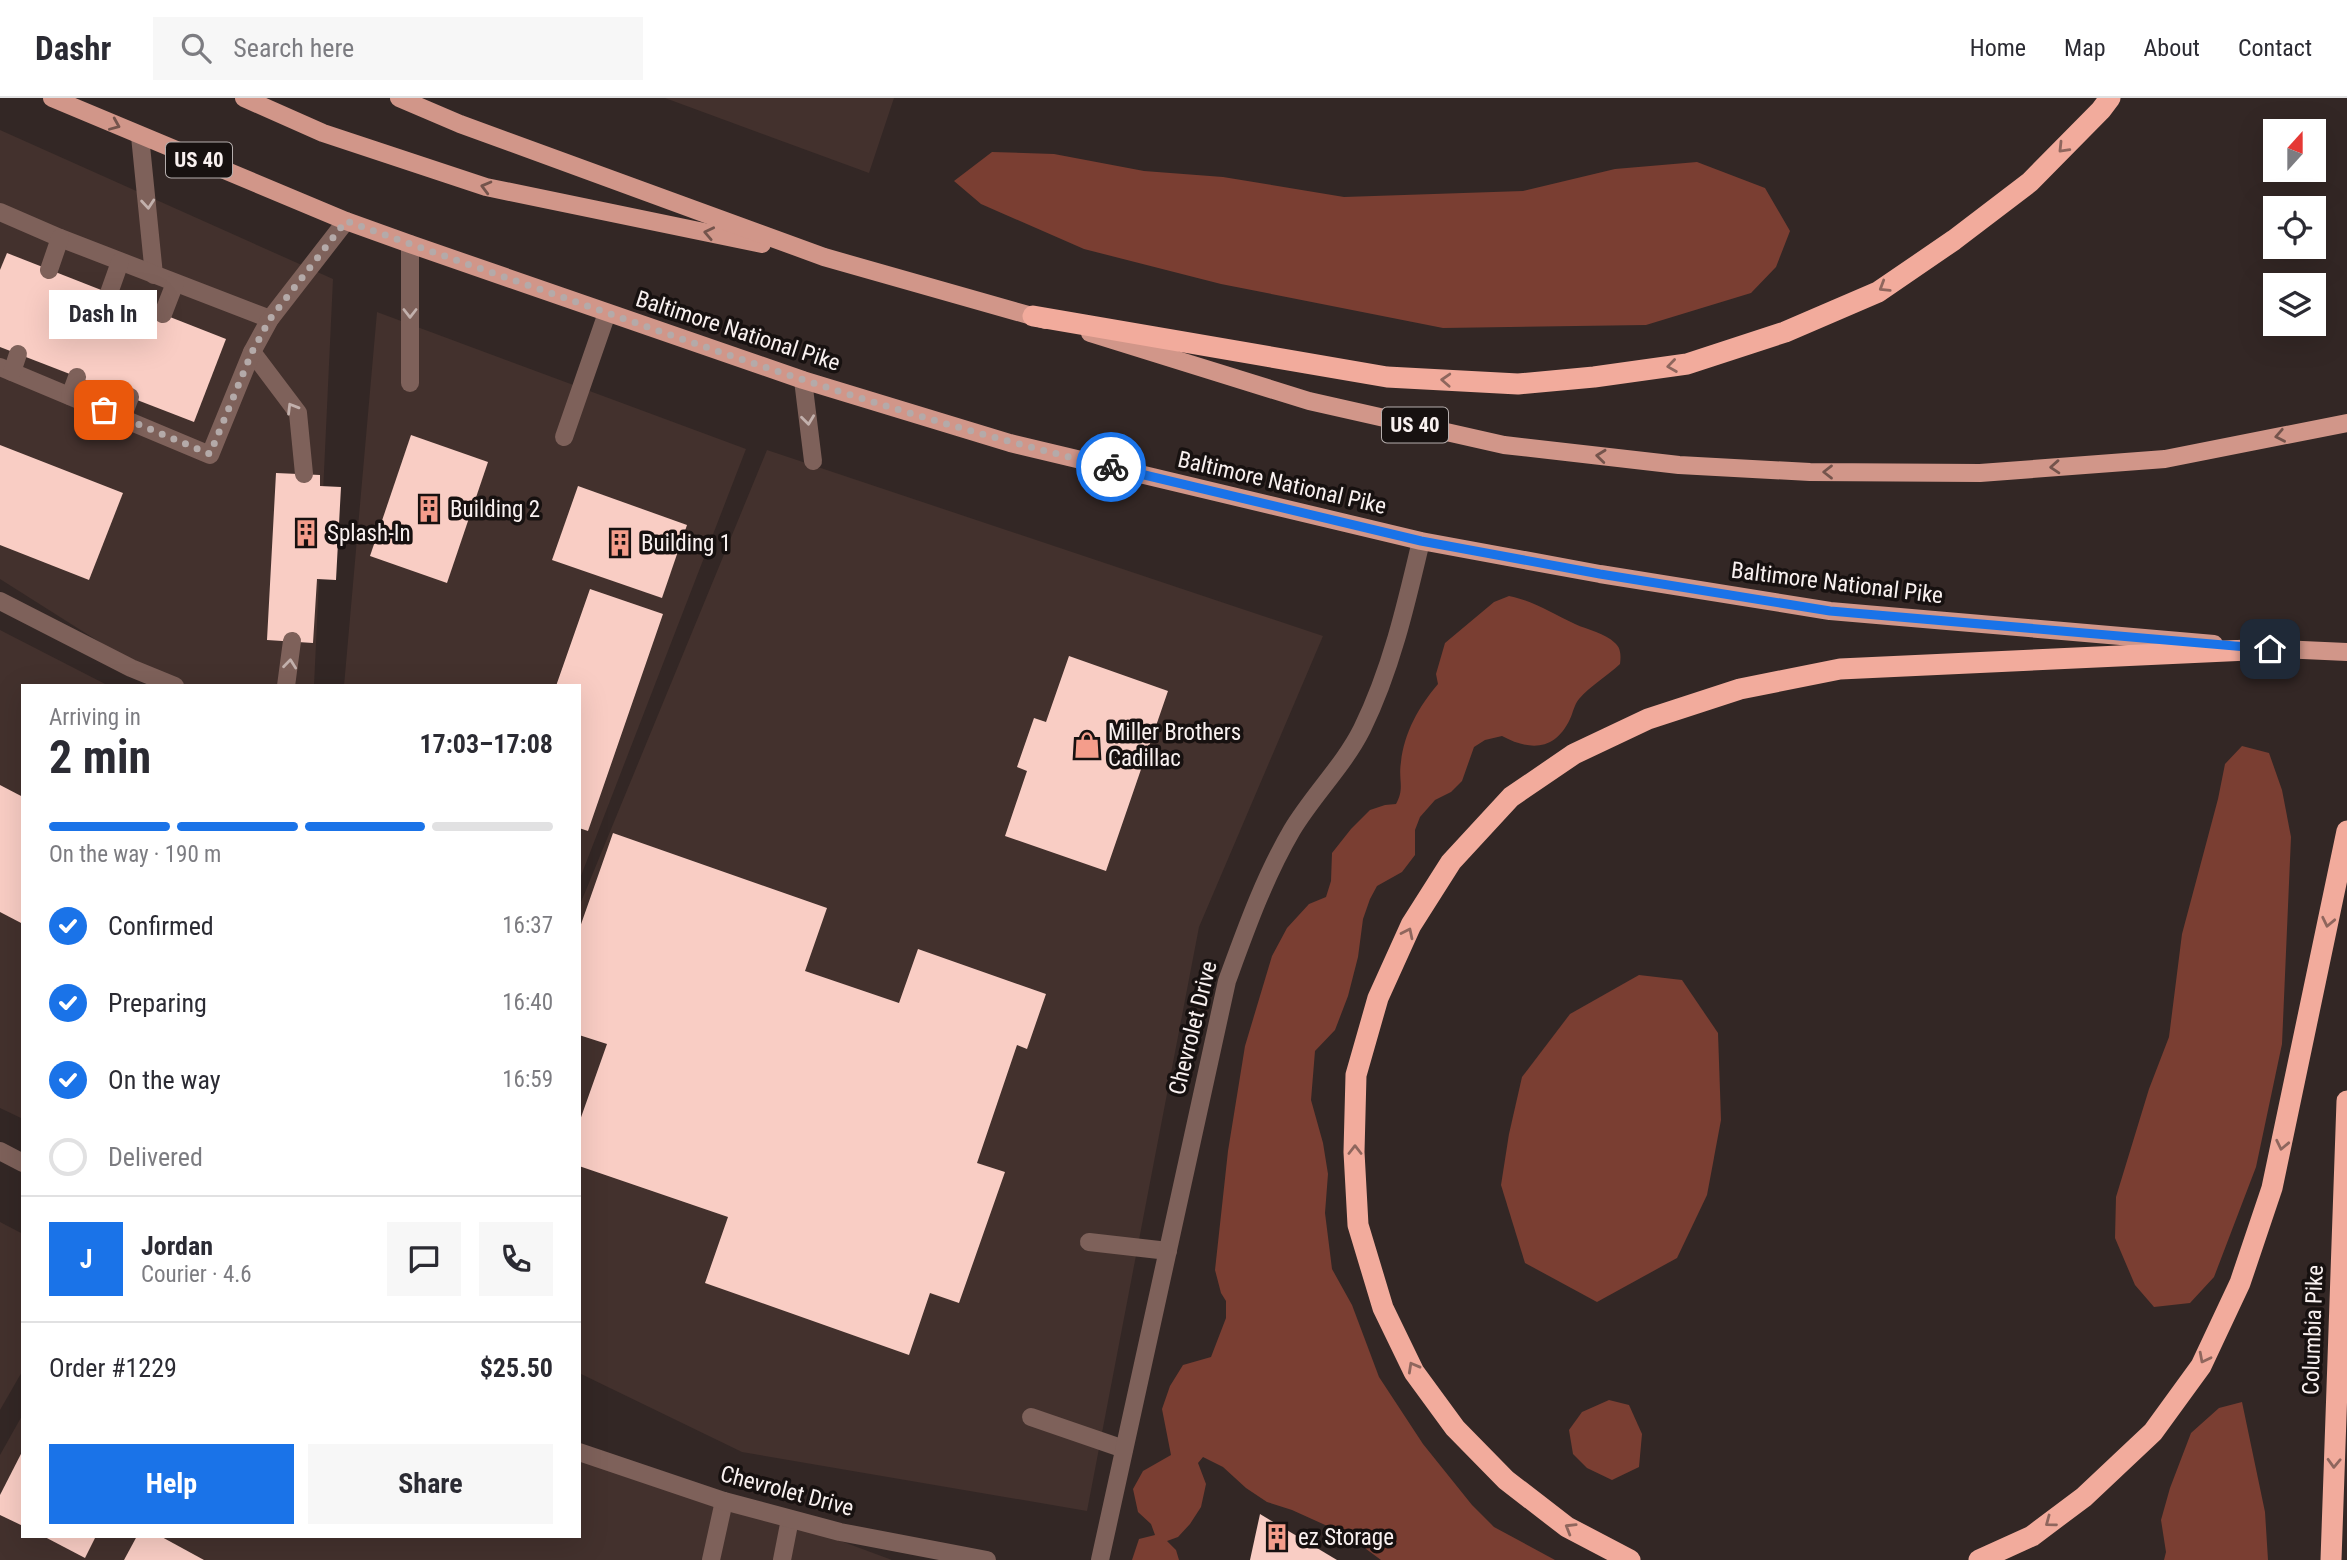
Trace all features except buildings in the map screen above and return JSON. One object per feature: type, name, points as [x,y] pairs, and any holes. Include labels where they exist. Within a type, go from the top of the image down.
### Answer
[{"type":"highway","points":[[1033,316],[1387,377],[1518,384],[1687,364],[1785,332],[1878,292],[1954,240],[2030,182],[2110,98]]},
{"type":"highway","points":[[1630,1560],[1567,1527],[1506,1480],[1455,1427],[1414,1372],[1383,1308],[1358,1225],[1354,1152],[1356,1075],[1378,998],[1411,925],[1451,862],[1511,797],[1574,754],[1648,719],[1740,690],[1840,669],[2270,649]]},
{"type":"highway","points":[[1979,1560],[2032,1536],[2084,1497],[2153,1432],[2201,1366],[2240,1283],[2272,1188],[2347,831]]},
{"type":"highway","name":"Columbia Pike","points":[[2331,1560],[2347,1101]]},
{"type":"main road","name":"Baltimore National Pike","points":[[52,98],[346,221],[803,380],[1010,443],[1421,541],[1600,574],[1830,611],[2270,649],[2347,652]]},
{"type":"main road","points":[[244,98],[323,133],[486,187],[824,257]]},
{"type":"main road","name":"US 40","points":[[399,98],[460,124],[824,257],[1033,316],[1309,401],[1504,445],[1679,465],[1810,472],[1980,473],[2165,459],[2347,423]]},
{"type":"street","points":[[141,136],[154,275]]},
{"type":"street","points":[[0,212],[120,262],[270,319]]},
{"type":"street","points":[[18,354],[6,369],[210,454],[252,352],[270,319],[346,221]]},
{"type":"street","points":[[49,270],[60,238]]},
{"type":"street","points":[[410,244],[410,383]]},
{"type":"street","points":[[108,293],[120,262]]},
{"type":"street","points":[[163,314],[175,283]]},
{"type":"street","points":[[564,437],[607,313]]},
{"type":"street","points":[[252,352],[298,413],[303,474]]},
{"type":"street","points":[[70,396],[77,377]]},
{"type":"street","points":[[803,380],[813,461]]},
{"type":"street","points":[[122,418],[130,397]]},
{"type":"street","name":"Chevrolet Drive","points":[[1100,1560],[1227,981],[1258,898],[1287,841],[1360,732],[1381,686],[1407,601],[1421,541]]},
{"type":"street","points":[[0,601],[131,668],[170,684]]},
{"type":"street","points":[[286,684],[292,641]]},
{"type":"street","points":[[0,1152],[21,1162]]},
{"type":"street","points":[[1089,1242],[1168,1251]]},
{"type":"street","points":[[1031,1417],[1124,1449]]},
{"type":"street","name":"Chevrolet Drive","points":[[581,1453],[724,1501],[790,1519],[840,1532],[986,1560]]},
{"type":"street","points":[[710,1560],[724,1501]]},
{"type":"street","points":[[782,1560],[790,1519]]},
{"type":"shaded area","points":[[665,98],[894,98],[869,173]]},
{"type":"shaded area","points":[[0,130],[333,279],[314,684],[166,684],[0,579]]},
{"type":"shaded area","points":[[992,152],[1054,154],[1144,171],[1223,177],[1344,197],[1523,191],[1615,169],[1697,162],[1765,188],[1790,231],[1776,267],[1751,293],[1646,325],[1443,328],[1221,284],[1084,249],[981,204],[954,181]]},
{"type":"shaded area","points":[[377,312],[746,449],[581,876],[581,684],[344,684]]},
{"type":"shaded area","points":[[767,450],[1323,636],[1199,927],[1087,1511],[742,1452],[581,1374],[581,902]]},
{"type":"shaded area","points":[[1509,596],[1536,605],[1606,637],[1618,647],[1620,664],[1579,699],[1564,730],[1549,742],[1532,746],[1502,736],[1485,740],[1474,747],[1462,781],[1451,792],[1435,800],[1420,817],[1415,830],[1415,855],[1402,872],[1377,886],[1370,899],[1363,919],[1358,957],[1348,996],[1335,1030],[1315,1051],[1311,1100],[1328,1174],[1325,1213],[1332,1269],[1352,1305],[1379,1377],[1423,1444],[1472,1505],[1494,1527],[1555,1560],[1381,1560],[1334,1529],[1267,1502],[1246,1488],[1223,1467],[1203,1457],[1198,1463],[1206,1484],[1201,1507],[1178,1537],[1167,1541],[1176,1550],[1179,1560],[1132,1560],[1139,1539],[1155,1535],[1151,1524],[1138,1512],[1133,1489],[1143,1471],[1171,1455],[1162,1409],[1170,1386],[1183,1365],[1211,1357],[1226,1318],[1226,1301],[1215,1270],[1228,1151],[1245,1046],[1272,956],[1287,928],[1309,904],[1326,897],[1331,881],[1332,853],[1351,829],[1370,810],[1396,804],[1401,788],[1400,768],[1405,741],[1419,711],[1438,684],[1436,674],[1445,643],[1494,602]]},
{"type":"shaded area","points":[[0,630],[105,684],[21,684],[21,1118],[0,1108]]},
{"type":"shaded area","points":[[2242,746],[2269,753],[2282,790],[2291,837],[2282,1044],[2256,1167],[2214,1277],[2190,1303],[2154,1307],[2135,1285],[2115,1238],[2116,1197],[2149,1089],[2169,1037],[2182,934],[2225,764]]},
{"type":"shaded area","points":[[1639,975],[1682,980],[1718,1033],[1721,1120],[1707,1195],[1677,1258],[1597,1302],[1525,1263],[1501,1185],[1522,1077],[1570,1014]]},
{"type":"shaded area","points":[[0,1222],[21,1233],[21,1373],[0,1410]]},
{"type":"shaded area","points":[[1609,1400],[1629,1405],[1642,1434],[1639,1467],[1612,1480],[1587,1468],[1573,1454],[1569,1430],[1582,1412]]},
{"type":"shaded area","points":[[2242,1402],[2265,1512],[2268,1560],[2164,1560],[2166,1552],[2161,1520],[2191,1433],[2219,1408]]},
{"type":"shaded area","points":[[21,1418],[21,1538],[581,1538],[581,1445],[892,1560],[0,1560],[0,1455]]},
{"type":"way so far","points":[[104,410],[210,454],[252,352],[270,319],[346,221],[803,380],[1010,443],[1111,467]]},
{"type":"place","name":"Dash In","points":[[104,410]]},
{"type":"place","name":"Building 2","points":[[429,509]]},
{"type":"place","name":"Splash-In","points":[[306,533]]},
{"type":"place","name":"Building 1","points":[[620,543]]},
{"type":"place","name":"Miller Brothers Cadillac","points":[[1087,745]]},
{"type":"place","name":"ez Storage","points":[[1277,1537]]},
{"type":"route","points":[[1111,467],[1421,541],[1600,574],[1830,611],[2270,649]]}]
